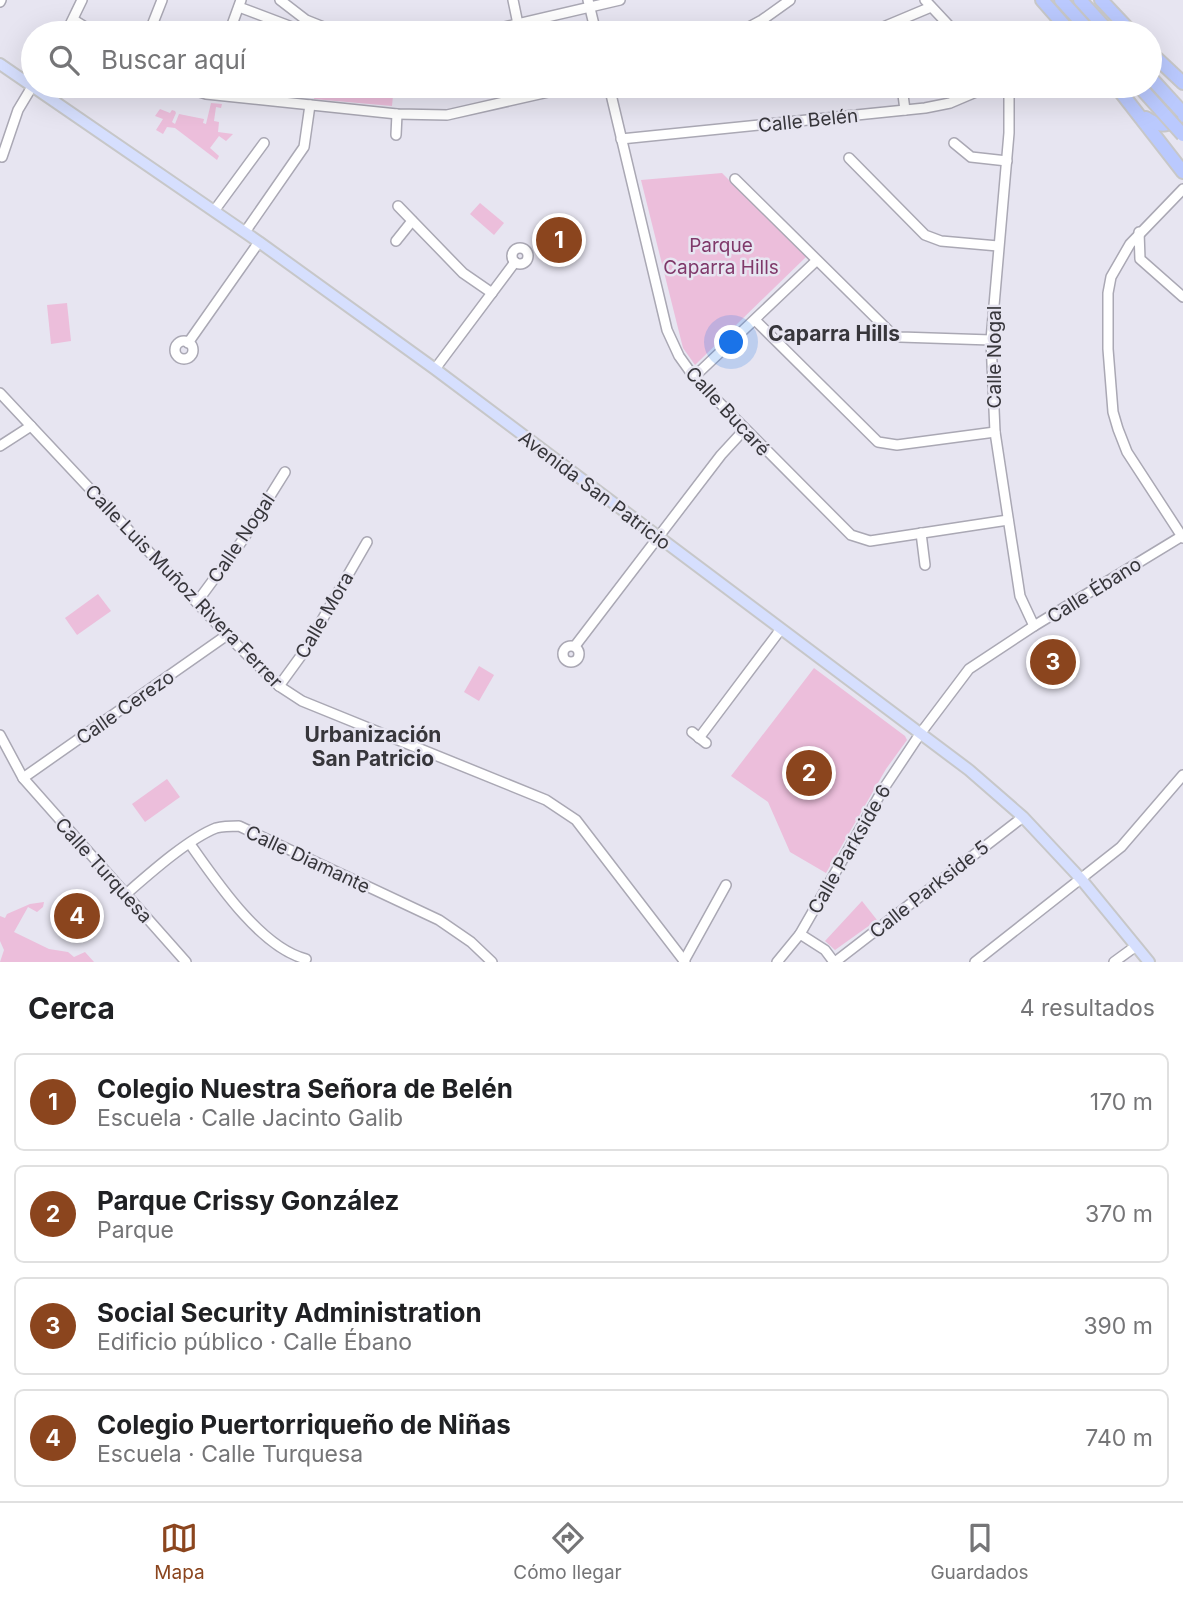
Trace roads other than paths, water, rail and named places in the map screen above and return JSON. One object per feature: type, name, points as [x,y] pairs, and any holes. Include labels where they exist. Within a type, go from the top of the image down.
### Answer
[{"type":"highway","points":[[1042,0],[1060,21]]},
{"type":"highway","points":[[1061,0],[1080,21]]},
{"type":"highway","points":[[1080,0],[1099,21]]},
{"type":"highway","points":[[1101,0],[1121,21]]},
{"type":"highway","points":[[1162,64],[1181,83]]},
{"type":"highway","points":[[1137,111],[1155,124],[1164,126],[1175,121],[1183,113],[1162,90]]},
{"type":"highway","points":[[1126,98],[1183,172]]},
{"type":"highway","points":[[1150,98],[1183,135]]},
{"type":"main road","name":"Avenida San Patricio","points":[[0,64],[21,77]]},
{"type":"main road","name":"Avenida San Patricio","points":[[52,98],[245,232],[435,369],[969,770],[1023,817],[1081,879],[1149,962]]},
{"type":"street","points":[[74,20],[82,0]]},
{"type":"street","points":[[154,21],[162,0]]},
{"type":"street","points":[[280,0],[309,21]]},
{"type":"street","points":[[513,0],[517,21]]},
{"type":"street","points":[[528,21],[589,3],[620,0]]},
{"type":"street","points":[[760,21],[790,0]]},
{"type":"street","points":[[589,3],[593,21]]},
{"type":"street","points":[[234,21],[240,4],[278,21]]},
{"type":"street","points":[[893,21],[928,4],[944,21]]},
{"type":"street","points":[[2,157],[26,98]]},
{"type":"street","points":[[262,98],[397,114],[447,115],[522,98]]},
{"type":"street","name":"Calle Bucaré","points":[[612,98],[667,330],[679,356],[694,377],[850,535],[870,541],[1008,520]]},
{"type":"street","points":[[903,98],[905,110]]},
{"type":"street","name":"Calle Belén","points":[[621,139],[905,110],[950,103],[962,98]]},
{"type":"street","name":"Calle Nogal","points":[[1009,98],[1007,161],[991,340],[995,432],[1020,596],[1034,626]]},
{"type":"street","points":[[245,232],[303,147],[310,105]]},
{"type":"street","points":[[396,135],[397,114]]},
{"type":"street","points":[[954,143],[971,157],[1007,161]]},
{"type":"street","points":[[214,211],[264,144]]},
{"type":"street","points":[[849,158],[925,235],[941,241],[998,246]]},
{"type":"street","points":[[735,179],[892,334],[900,337],[991,340]]},
{"type":"street","points":[[1182,537],[1122,443],[1113,412],[1108,349],[1108,293],[1111,277],[1118,263],[1139,232],[1183,189]]},
{"type":"street","points":[[398,206],[463,273],[492,293]]},
{"type":"street","points":[[396,241],[412,221]]},
{"type":"street","points":[[1139,232],[1140,259],[1183,297]]},
{"type":"street","points":[[188,343],[259,242]]},
{"type":"street","points":[[1118,263],[1140,259]]},
{"type":"street","points":[[694,377],[816,261]]},
{"type":"street","points":[[435,369],[515,262]]},
{"type":"street","points":[[755,320],[878,442],[897,444],[995,432]]},
{"type":"street","name":"Calle Luis Muñoz Rivera Ferrer","points":[[0,393],[227,635],[279,686],[302,701],[554,804],[576,820],[685,961]]},
{"type":"street","points":[[0,446],[31,426]]},
{"type":"street","points":[[575,646],[721,455],[744,430]]},
{"type":"street","name":"Calle Nogal","points":[[197,602],[242,541],[285,472]]},
{"type":"street","points":[[921,533],[925,565]]},
{"type":"street","name":"Calle Ébano","points":[[920,734],[974,664],[1182,537]]},
{"type":"street","name":"Calle Mora","points":[[279,686],[303,653],[367,542]]},
{"type":"street","points":[[699,738],[780,629]]},
{"type":"street","name":"Calle Cerezo","points":[[23,778],[227,635]]},
{"type":"street","name":"Calle Parkside 6","points":[[777,962],[800,934],[882,791],[920,734]]},
{"type":"street","name":"Calle Turquesa","points":[[0,735],[23,778],[186,962]]},
{"type":"street","points":[[975,962],[1121,847],[1183,775]]},
{"type":"street","name":"Calle Parkside 5","points":[[834,962],[1023,817]]},
{"type":"street","name":"Calle Diamante","points":[[126,894],[190,844],[216,828],[244,828],[439,920],[465,937],[492,962]]},
{"type":"street","points":[[190,844],[220,886],[270,941],[284,951],[306,959]]},
{"type":"street","points":[[685,961],[726,885]]},
{"type":"street","points":[[800,934],[825,950],[834,962]]},
{"type":"street","points":[[1114,962],[1136,946]]},
{"type":"place","name":"Colegio Nuestra Señora de Belén","points":[[559,240]]},
{"type":"place","name":"Social Security Administration","points":[[1053,662]]},
{"type":"place","name":"Parque Crissy González","points":[[809,773]]},
{"type":"place","name":"Colegio Puertorriqueño de Niñas","points":[[77,916]]},
{"type":"district","name":"Caparra Hills","points":[[834,334]]},
{"type":"district","name":"Urbanización San Patricio","points":[[373,747]]},
{"type":"park label","name":"Parque Caparra Hills","points":[[721,256]]}]
